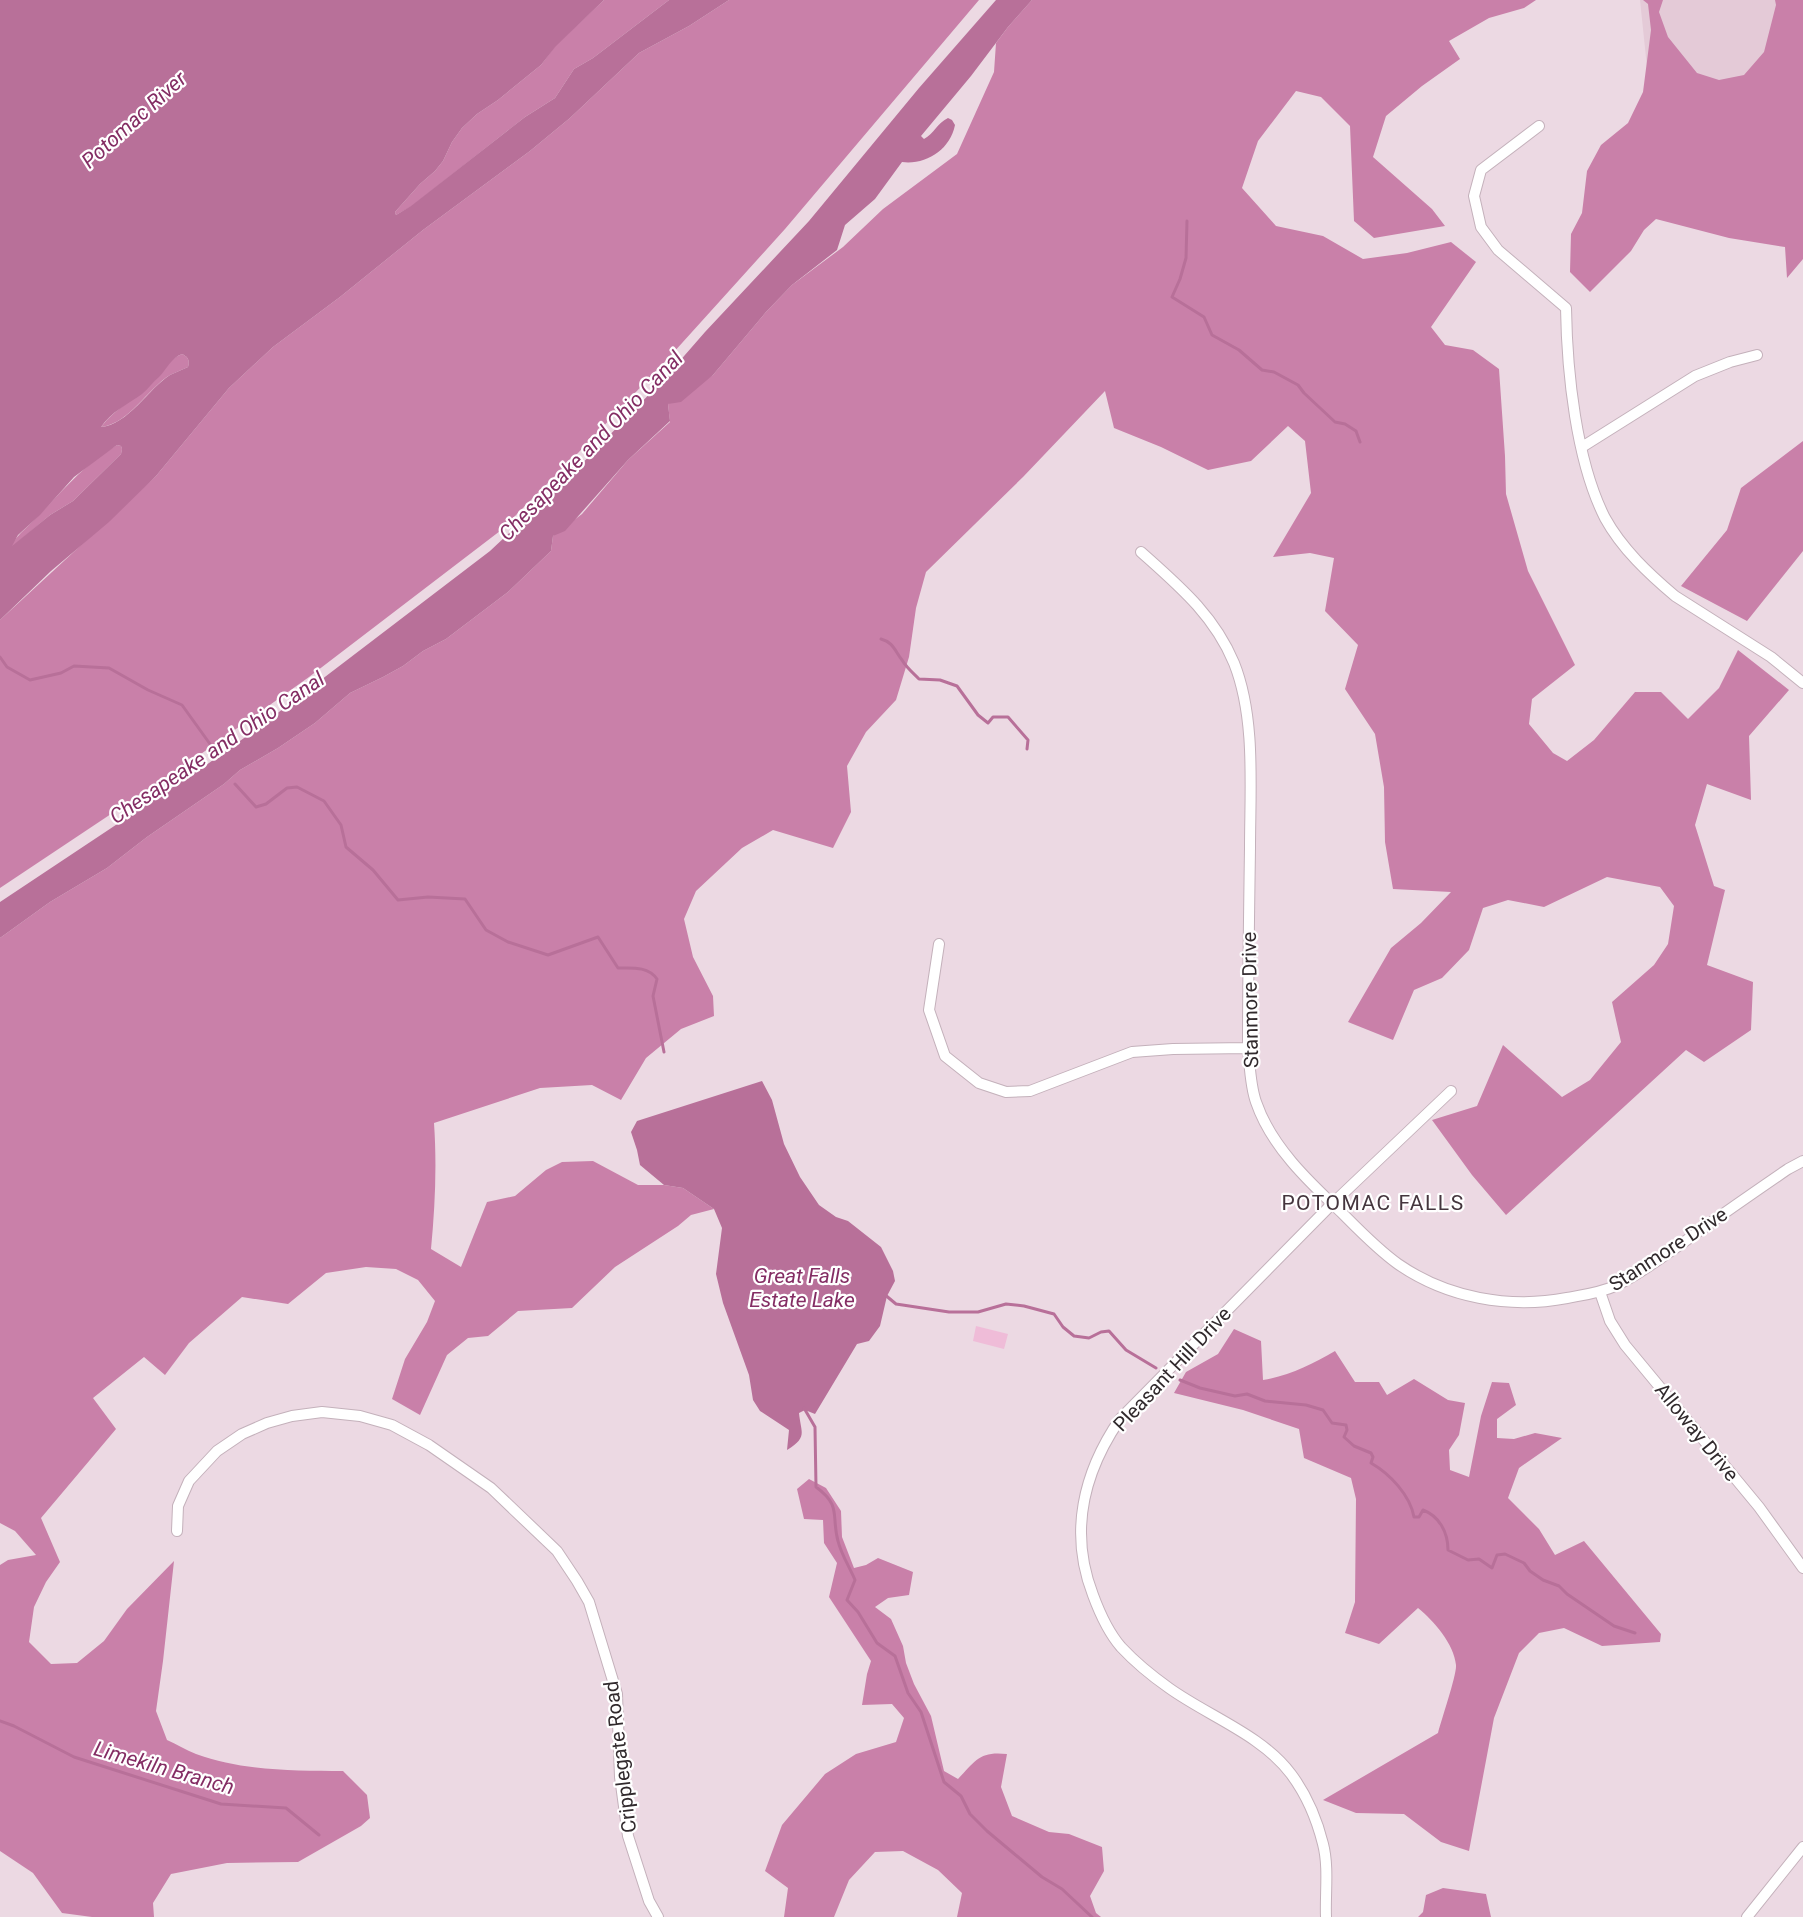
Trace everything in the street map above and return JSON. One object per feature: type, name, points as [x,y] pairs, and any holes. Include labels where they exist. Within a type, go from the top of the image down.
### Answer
[{"type":"street","points":[[1539,126],[1481,170],[1473,196],[1481,227],[1498,250],[1566,308],[1566,344],[1570,383],[1582,447],[1591,486],[1606,519],[1653,578],[1675,596],[1771,657],[1803,683]]},
{"type":"street","points":[[1582,447],[1695,376],[1730,362],[1756,355]]},
{"type":"street","name":"Stanmore Drive","points":[[1141,552],[1192,597],[1221,636],[1242,687],[1248,723],[1250,809],[1248,1048],[1251,1084],[1256,1102],[1266,1125],[1286,1155],[1367,1238],[1398,1264],[1427,1281],[1460,1294],[1498,1302],[1539,1303],[1600,1292],[1616,1286],[1803,1161]]},
{"type":"street","points":[[939,944],[929,1010],[945,1056],[979,1083],[1006,1092],[1030,1091],[1132,1052],[1248,1048]]},
{"type":"street","name":"Pleasant Hill Drive","points":[[1326,1917],[1324,1846],[1311,1807],[1292,1775],[1281,1762],[1246,1735],[1171,1690],[1148,1673],[1120,1646],[1101,1617],[1087,1580],[1082,1552],[1081,1522],[1084,1495],[1093,1467],[1107,1438],[1120,1419],[1332,1204],[1451,1091]]},
{"type":"street","name":"Alloway Drive","points":[[1600,1292],[1610,1321],[1625,1345],[1759,1507],[1803,1568]]},
{"type":"street","name":"Cripplegate Road","points":[[177,1530],[178,1506],[189,1481],[216,1451],[242,1434],[267,1423],[292,1416],[322,1412],[360,1416],[392,1425],[429,1445],[491,1488],[557,1551],[578,1581],[589,1602],[618,1694],[620,1777],[628,1836],[649,1901],[658,1917]]},
{"type":"street","points":[[1747,1917],[1803,1847]]},
{"type":"shaded area","points":[[604,0],[669,0],[593,58],[574,69],[555,98],[525,117],[412,206],[396,215],[395,212],[443,161],[462,128],[541,65],[556,45]]},
{"type":"shaded area","points":[[729,0],[979,0],[785,229],[673,353],[500,531],[309,677],[198,756],[0,888],[0,620],[156,476],[229,388],[273,347],[423,230],[530,151],[570,118],[639,53],[689,26]]},
{"type":"shaded area","points":[[1032,0],[1536,0],[1524,8],[1489,18],[1449,41],[1460,59],[1386,116],[1373,157],[1432,209],[1445,226],[1374,238],[1354,221],[1350,126],[1321,97],[1296,91],[1258,141],[1242,188],[1276,226],[1323,236],[1363,259],[1407,253],[1451,242],[1476,262],[1431,327],[1445,345],[1473,350],[1499,369],[1506,494],[1528,571],[1575,665],[1532,699],[1529,724],[1553,753],[1567,761],[1594,740],[1635,692],[1661,692],[1688,719],[1719,688],[1738,650],[1789,690],[1749,736],[1751,800],[1707,784],[1695,825],[1714,886],[1725,890],[1707,965],[1753,982],[1751,1030],[1704,1062],[1686,1050],[1506,1215],[1472,1175],[1432,1120],[1477,1106],[1503,1045],[1562,1097],[1590,1080],[1621,1042],[1612,1002],[1654,965],[1668,944],[1674,906],[1660,887],[1607,877],[1544,907],[1508,900],[1483,908],[1469,950],[1442,978],[1414,990],[1393,1040],[1348,1022],[1391,948],[1421,923],[1451,892],[1393,889],[1385,842],[1384,787],[1375,734],[1345,689],[1358,645],[1325,611],[1334,558],[1310,553],[1273,557],[1311,493],[1305,441],[1288,426],[1251,461],[1208,470],[1161,447],[1114,428],[1105,391],[1023,477],[926,572],[916,608],[909,657],[896,700],[866,732],[847,766],[851,812],[833,848],[773,830],[742,848],[696,891],[684,919],[693,957],[713,996],[714,1016],[681,1029],[646,1058],[621,1100],[592,1085],[540,1088],[434,1123],[435,1186],[431,1249],[461,1267],[487,1202],[515,1196],[546,1170],[562,1162],[593,1161],[638,1185],[683,1188],[714,1209],[691,1215],[615,1267],[572,1308],[518,1311],[488,1336],[468,1338],[447,1355],[420,1415],[392,1399],[405,1359],[427,1322],[435,1301],[418,1280],[396,1269],[366,1267],[326,1273],[288,1304],[242,1297],[189,1343],[165,1375],[144,1357],[93,1398],[116,1429],[41,1518],[60,1562],[46,1582],[34,1607],[29,1642],[51,1664],[77,1663],[104,1641],[127,1609],[174,1561],[156,1711],[167,1740],[196,1754],[232,1764],[287,1770],[343,1771],[367,1795],[370,1818],[361,1826],[298,1862],[227,1863],[171,1874],[153,1903],[154,1917],[92,1917],[62,1913],[33,1873],[0,1851],[0,1565],[8,1560],[36,1555],[15,1531],[0,1523],[0,938],[50,902],[107,868],[240,770],[315,723],[350,693],[403,666],[423,651],[446,639],[508,592],[551,551],[553,536],[582,514],[628,460],[670,422],[668,404],[713,375],[792,285],[843,247],[883,209],[957,154],[994,72],[996,43]]},
{"type":"shaded area","points":[[1640,0],[1793,0],[1763,135],[1652,115]]},
{"type":"shaded area","points":[[1643,0],[1663,0],[1659,12],[1668,37],[1697,73],[1719,80],[1744,75],[1764,52],[1776,5],[1775,0],[1803,0],[1803,259],[1787,278],[1785,247],[1729,238],[1656,219],[1644,230],[1631,251],[1590,292],[1570,272],[1571,234],[1582,213],[1587,171],[1601,145],[1628,123],[1643,92],[1651,30],[1648,4]]},
{"type":"shaded area","points":[[182,354],[188,359],[188,367],[162,381],[121,419],[101,427],[113,414],[149,386],[174,358]]},
{"type":"shaded area","points":[[1803,441],[1803,551],[1747,621],[1681,586],[1727,530],[1741,488]]},
{"type":"shaded area","points":[[117,445],[121,446],[121,454],[73,501],[50,515],[12,547],[11,545],[18,537],[76,477]]},
{"type":"shaded area","points":[[976,1326],[1008,1334],[1004,1349],[973,1341]]},
{"type":"shaded area","points":[[1234,1329],[1261,1341],[1263,1380],[1309,1365],[1335,1351],[1355,1382],[1379,1382],[1387,1395],[1414,1379],[1448,1400],[1465,1403],[1459,1435],[1449,1450],[1450,1470],[1469,1477],[1481,1416],[1492,1382],[1509,1383],[1516,1405],[1497,1419],[1497,1438],[1514,1439],[1535,1433],[1562,1438],[1519,1468],[1508,1498],[1539,1529],[1555,1555],[1584,1541],[1661,1634],[1660,1642],[1602,1646],[1564,1628],[1539,1633],[1519,1653],[1494,1718],[1469,1851],[1441,1842],[1404,1814],[1356,1813],[1323,1800],[1438,1733],[1456,1665],[1447,1641],[1418,1608],[1379,1644],[1345,1633],[1355,1602],[1356,1499],[1351,1478],[1304,1458],[1299,1429],[1243,1410],[1174,1393],[1186,1372],[1218,1354]]},
{"type":"shaded area","points":[[809,1479],[826,1488],[841,1511],[842,1537],[854,1568],[866,1565],[878,1558],[913,1572],[909,1595],[888,1598],[875,1607],[891,1619],[903,1646],[906,1663],[914,1684],[931,1716],[944,1771],[958,1779],[979,1758],[990,1754],[1007,1754],[1001,1787],[1012,1816],[1049,1832],[1069,1834],[1102,1847],[1104,1871],[1090,1896],[1096,1913],[1101,1917],[957,1917],[962,1893],[938,1870],[903,1851],[875,1852],[849,1880],[834,1917],[784,1917],[788,1888],[765,1871],[782,1825],[825,1774],[856,1754],[896,1742],[904,1718],[892,1704],[862,1705],[871,1661],[829,1597],[837,1563],[824,1543],[823,1520],[804,1519],[797,1489]]},
{"type":"shaded area","points":[[1443,1888],[1486,1894],[1491,1917],[1418,1917],[1423,1912],[1426,1895]]},
{"type":"water","name":"Potomac River","points":[[0,0],[604,0],[556,46],[541,65],[462,128],[443,161],[395,212],[396,215],[411,206],[525,117],[555,98],[574,69],[593,58],[669,0],[729,0],[689,26],[639,53],[570,118],[530,151],[423,230],[273,347],[229,388],[156,476],[109,522],[51,571],[0,620]],"holes":[[[182,354],[188,359],[188,367],[162,381],[120,420],[101,427],[115,413],[144,392],[172,361]],[[117,445],[121,446],[121,454],[73,501],[50,515],[12,546],[18,535],[40,515],[74,477]]]},
{"type":"water","name":"Chesapeake and Ohio Canal","points":[[996,0],[1032,0],[921,136],[924,139],[927,137],[948,118],[955,125],[948,142],[936,154],[928,158],[902,162],[875,199],[845,225],[837,250],[792,285],[713,375],[681,402],[668,404],[670,421],[628,460],[565,531],[553,536],[551,551],[508,592],[446,639],[423,651],[403,666],[350,693],[315,723],[240,770],[107,868],[50,902],[0,938],[0,902],[258,728],[490,551],[568,478],[664,379],[809,221],[919,88]]},
{"type":"water","name":"Great Falls Estate Lake","points":[[762,1081],[772,1100],[784,1144],[800,1177],[819,1205],[836,1217],[848,1221],[881,1247],[893,1271],[895,1281],[887,1296],[880,1326],[869,1341],[857,1344],[815,1414],[805,1410],[799,1413],[801,1438],[787,1450],[789,1430],[760,1411],[753,1400],[749,1375],[723,1303],[716,1274],[722,1228],[714,1209],[683,1188],[664,1185],[640,1165],[631,1132],[637,1121]]},
{"type":"waterway","points":[[1187,221],[1186,258],[1172,297],[1204,317],[1212,335],[1239,350],[1262,370],[1274,372],[1298,385],[1335,422],[1345,424],[1356,431],[1360,442]]},
{"type":"waterway","points":[[881,639],[891,645],[919,679],[940,680],[957,686],[978,715],[988,723],[993,717],[1008,717],[1028,740],[1027,749]]},
{"type":"waterway","points":[[0,657],[7,667],[30,680],[61,673],[74,666],[109,668],[148,690],[182,705],[210,744]]},
{"type":"waterway","points":[[235,784],[256,807],[266,804],[287,788],[297,787],[324,801],[341,825],[346,847],[373,870],[398,900],[428,897],[465,899],[486,930],[508,942],[548,955],[598,937],[618,968],[644,970],[657,979],[653,996],[664,1052]]},
{"type":"waterway","points":[[884,1294],[896,1304],[949,1312],[978,1312],[1006,1304],[1054,1314],[1063,1327],[1074,1336],[1089,1338],[1109,1331],[1126,1350],[1156,1368]]},
{"type":"waterway","points":[[1180,1380],[1200,1388],[1235,1396],[1247,1394],[1265,1401],[1306,1405],[1323,1410],[1332,1423],[1346,1425],[1347,1430],[1344,1437],[1354,1446],[1371,1453],[1373,1457],[1371,1463],[1385,1473],[1404,1493],[1414,1517],[1419,1517],[1423,1510],[1434,1516],[1444,1531],[1448,1550],[1468,1560],[1479,1559],[1492,1568],[1497,1555],[1505,1554],[1524,1563],[1530,1571],[1543,1580],[1559,1586],[1614,1626],[1635,1633]]},
{"type":"waterway","points":[[804,1408],[815,1427],[816,1487],[833,1506],[839,1546],[855,1580],[847,1600],[858,1612],[877,1643],[895,1656],[908,1693],[921,1712],[944,1782],[961,1796],[970,1814],[987,1831],[1042,1877],[1062,1889],[1092,1917]]},
{"type":"waterway","name":"Limekiln Branch","points":[[0,1721],[74,1757],[221,1804],[286,1808],[319,1835]]},
{"type":"district","name":"POTOMAC FALLS","points":[[1373,1203]]}]
